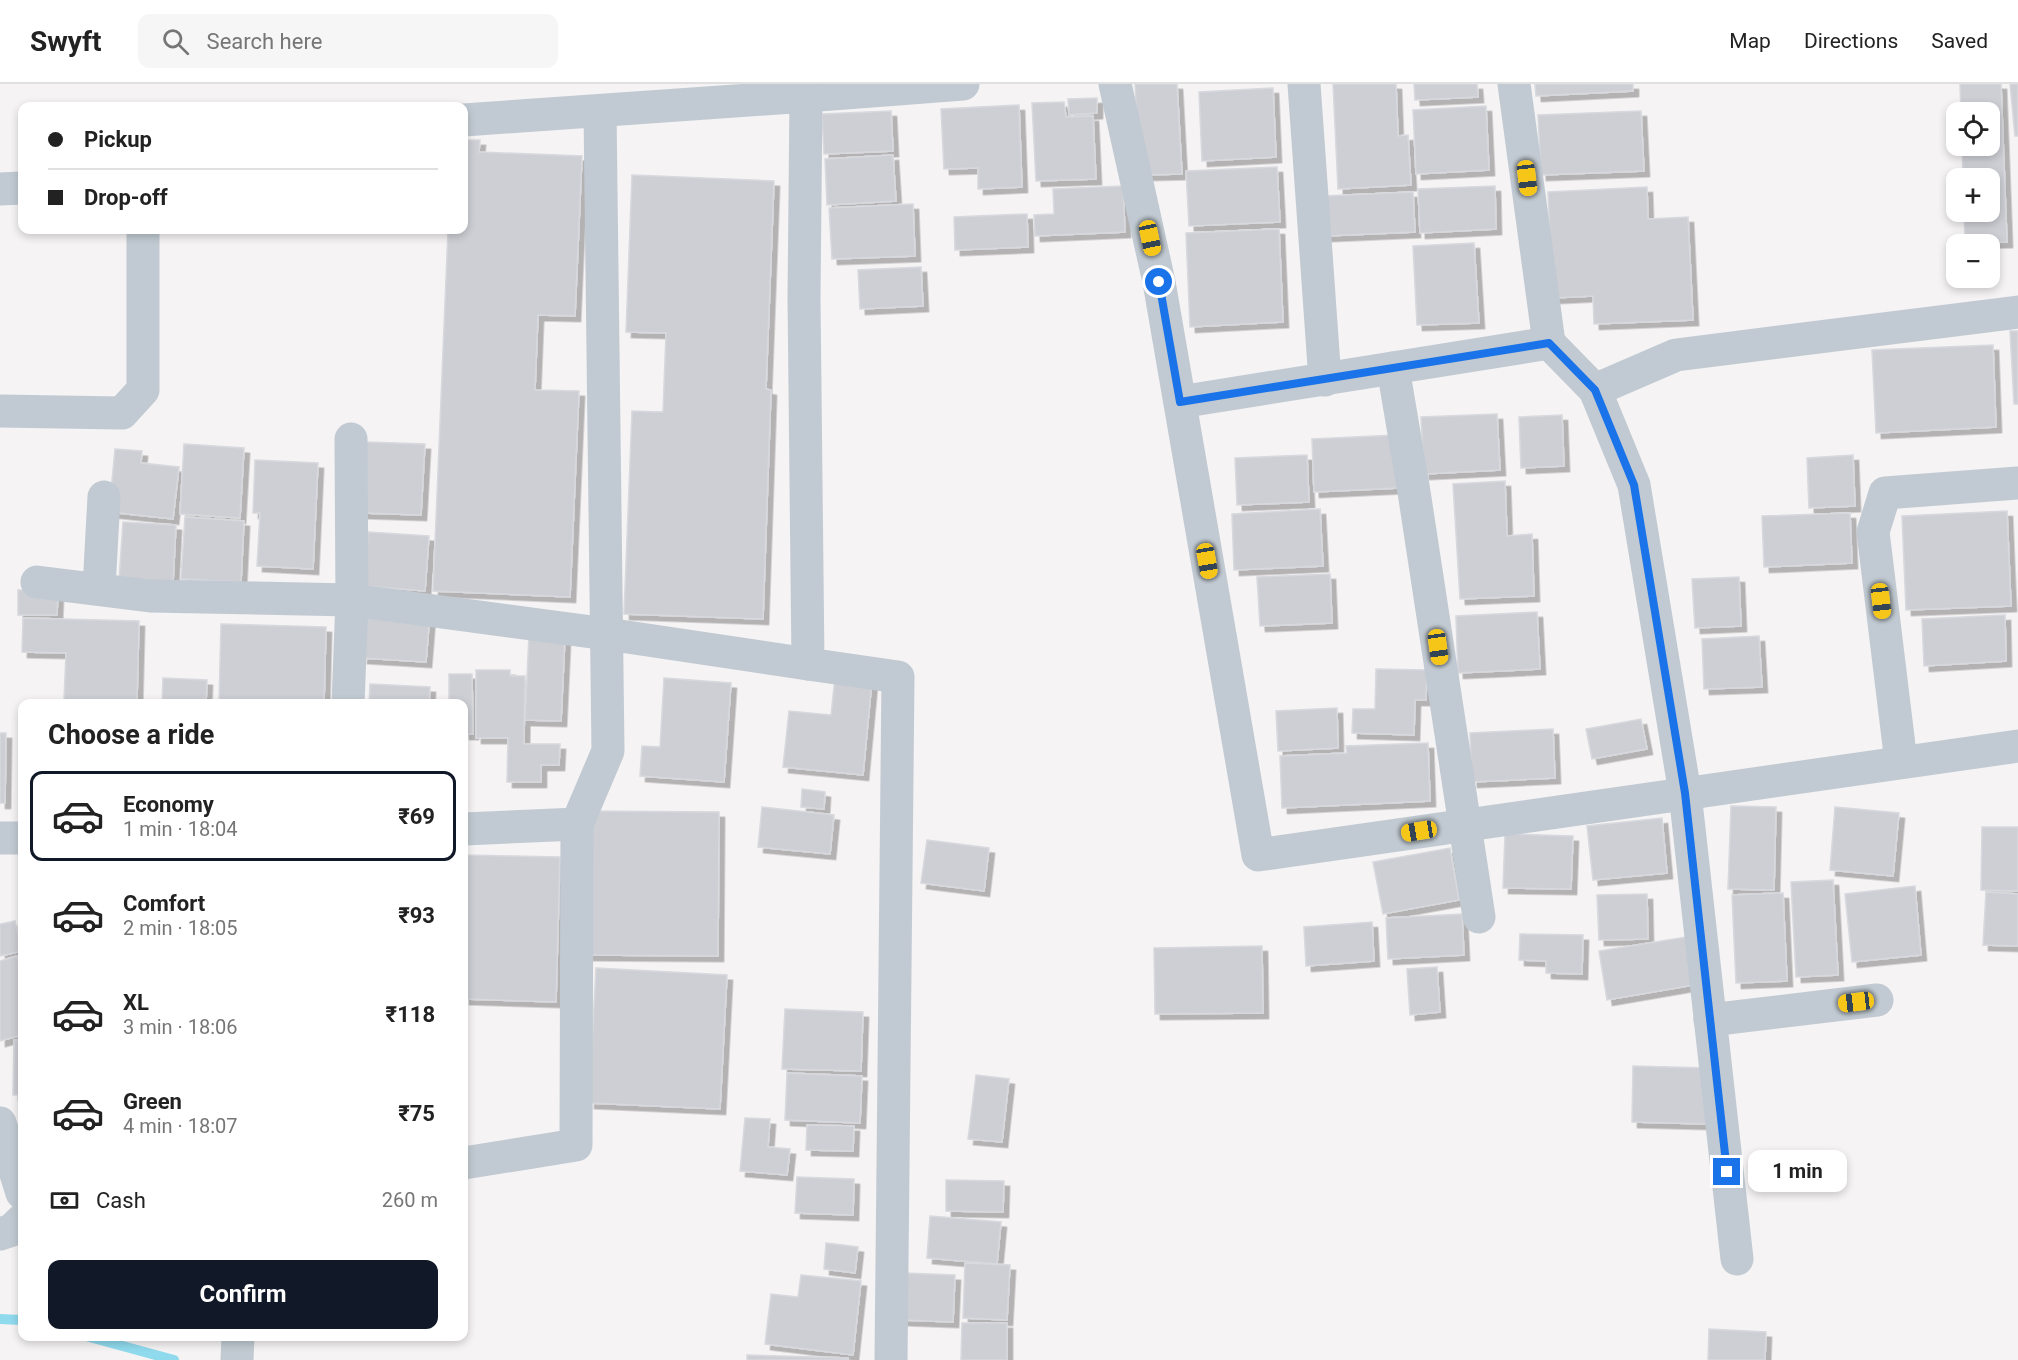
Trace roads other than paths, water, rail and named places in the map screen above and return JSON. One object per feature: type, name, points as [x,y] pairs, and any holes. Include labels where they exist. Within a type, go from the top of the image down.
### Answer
[{"type":"street","points":[[468,120],[600,111],[809,90],[963,84]]},
{"type":"street","points":[[1115,84],[1159,282],[1258,855],[2018,746]]},
{"type":"street","points":[[1304,84],[1325,380]]},
{"type":"street","points":[[1514,84],[1549,343],[1595,390],[1634,485],[1685,793],[1737,1259]]},
{"type":"street","points":[[808,664],[804,298],[809,90]]},
{"type":"street","points":[[468,1162],[576,1145],[577,825],[608,751],[600,111]]},
{"type":"street","points":[[0,189],[18,188]]},
{"type":"street","points":[[0,411],[122,413],[143,390],[143,234]]},
{"type":"street","points":[[1595,390],[1676,355],[2018,312]]},
{"type":"street","points":[[1180,402],[1549,343]]},
{"type":"street","points":[[1393,368],[1479,917]]},
{"type":"street","points":[[348,699],[352,600],[351,439]]},
{"type":"street","points":[[1901,762],[1873,532],[1885,493],[2018,483]]},
{"type":"street","points":[[99,588],[104,497]]},
{"type":"street","points":[[37,582],[150,596],[352,600],[607,634],[898,677],[891,1360]]},
{"type":"street","points":[[468,829],[577,825]]},
{"type":"street","points":[[0,838],[18,838]]},
{"type":"street","points":[[1710,1020],[1877,1000]]},
{"type":"street","points":[[0,1123],[18,1180]]},
{"type":"street","points":[[0,1233],[12,1230],[18,1224]]},
{"type":"street","points":[[237,1360],[238,1341]]},
{"type":"waterway","points":[[0,1319],[18,1320]]},
{"type":"waterway","points":[[104,1341],[174,1360]]}]
